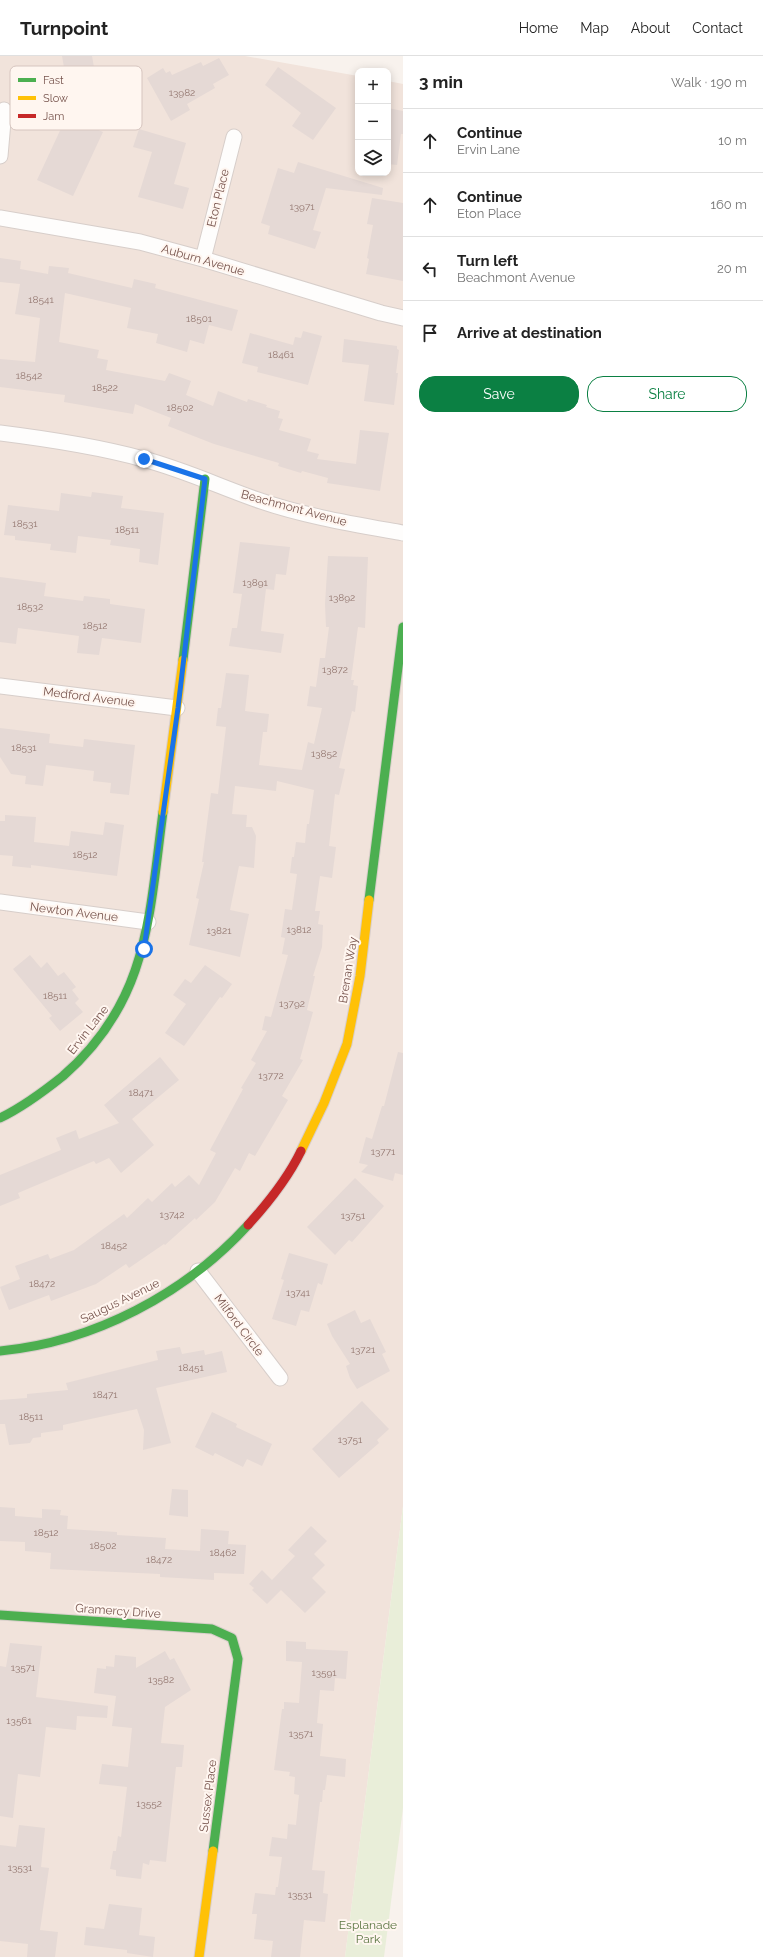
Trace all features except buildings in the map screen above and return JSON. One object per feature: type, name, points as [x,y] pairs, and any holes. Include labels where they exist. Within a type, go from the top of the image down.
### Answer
[{"type":"street","points":[[0,156],[4,110]]},
{"type":"street","name":"Eton Place","points":[[203,259],[234,137]]},
{"type":"street","name":"Auburn Avenue","points":[[0,218],[140,242],[203,259],[381,313],[403,318]]},
{"type":"street","name":"Beachmont Avenue","points":[[0,433],[65,441],[129,456],[205,479],[255,499],[326,519],[403,533]]},
{"type":"street","points":[[148,922],[178,708],[205,479]]},
{"type":"street","name":"Brenan Way","points":[[198,1271],[233,1241],[254,1218],[296,1162],[324,1103],[347,1044],[360,976],[403,627]]},
{"type":"street","name":"Medford Avenue","points":[[0,686],[178,708]]},
{"type":"street","name":"Newton Avenue","points":[[0,902],[148,922]]},
{"type":"street","name":"Ervin Lane","points":[[0,1118],[14,1112],[47,1089],[71,1070],[91,1050],[114,1019],[134,981],[144,949],[148,922]]},
{"type":"street","name":"Saugus Avenue","points":[[0,1351],[31,1348],[91,1331],[155,1300],[198,1271]]},
{"type":"street","name":"Milford Circle","points":[[198,1271],[280,1378]]},
{"type":"street","name":"Gramercy Drive","points":[[0,1615],[212,1629],[232,1638]]},
{"type":"street","name":"Sussex Place","points":[[199,1957],[238,1659],[232,1638]]},
{"type":"shaded area","points":[[0,56],[245,56],[355,75],[355,176],[391,176],[391,82],[403,84],[403,1506],[345,1957],[0,1957]]},
{"type":"green space","name":"Esplanade Park","points":[[403,1506],[403,1808],[384,1957],[345,1957]]},
{"type":"traffic: fast","points":[[183,660],[205,479]]},
{"type":"traffic: fast","points":[[369,900],[403,627]]},
{"type":"traffic: fast","points":[[0,1118],[33,1099],[63,1076],[91,1047],[113,1018],[129,987],[140,955],[154,887],[163,812]]},
{"type":"traffic: fast","points":[[0,1351],[35,1346],[70,1337],[103,1325],[136,1310],[167,1293],[196,1273],[223,1250],[248,1225]]},
{"type":"traffic: fast","points":[[0,1615],[212,1629],[232,1638],[238,1659],[213,1851]]},
{"type":"traffic: slow","points":[[163,812],[183,660]]},
{"type":"traffic: slow","points":[[301,1151],[324,1103],[347,1044],[360,976],[369,900]]},
{"type":"traffic: slow","points":[[199,1957],[213,1851]]},
{"type":"traffic: jam","points":[[248,1225],[277,1190],[301,1151]]},
{"type":"route","points":[[144,459],[205,479],[178,708],[144,949]]}]
